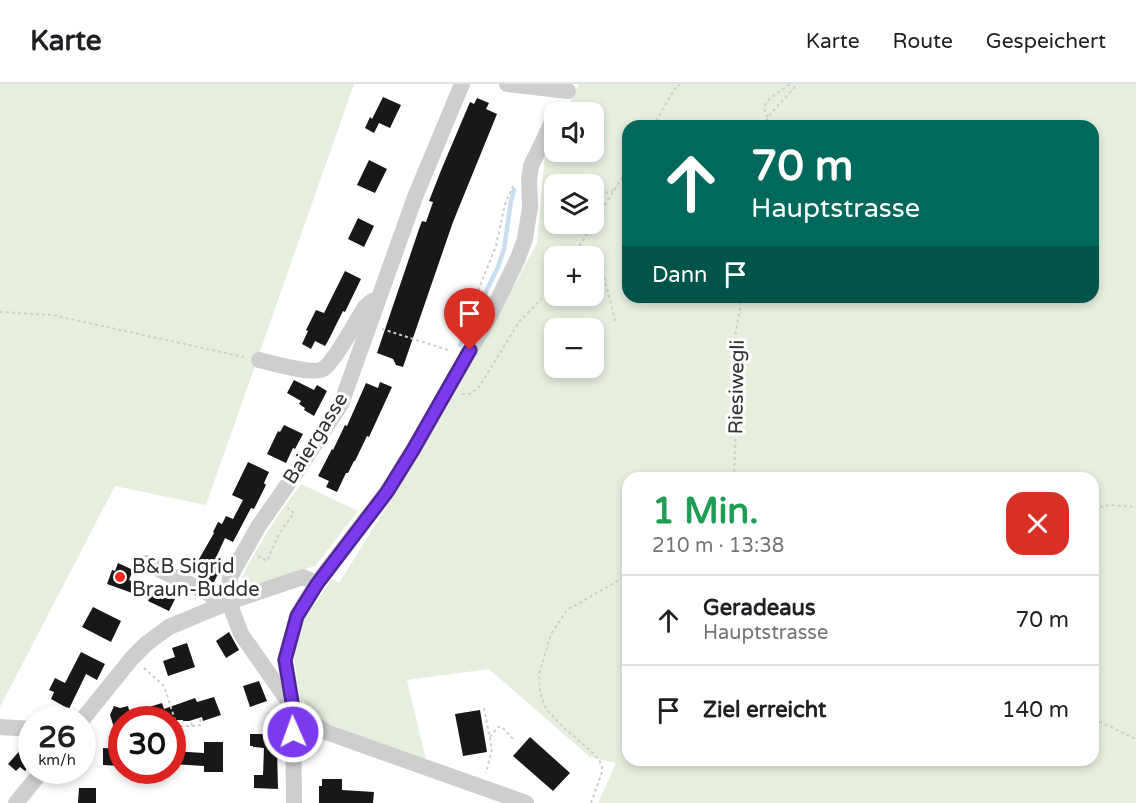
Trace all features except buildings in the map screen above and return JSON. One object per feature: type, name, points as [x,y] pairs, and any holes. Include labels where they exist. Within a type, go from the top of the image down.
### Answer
[{"type":"street","name":"Baiergasse","points":[[462,84],[415,197],[341,404],[258,526],[230,577],[224,604],[241,634],[293,708],[326,732],[526,803]]},
{"type":"street","points":[[507,84],[569,87],[562,102]]},
{"type":"street","points":[[294,803],[293,708],[285,660],[297,616],[313,590],[387,492],[492,312],[525,239],[530,207],[531,166],[544,139]]},
{"type":"street","points":[[259,360],[311,371],[323,369],[333,358],[366,307],[379,295]]},
{"type":"street","points":[[146,563],[210,594],[224,604]]},
{"type":"street","points":[[93,706],[132,658],[169,627],[224,604],[303,577],[313,590]]},
{"type":"street","points":[[0,727],[18,728]]},
{"type":"street","points":[[16,803],[31,784]]},
{"type":"path","points":[[656,120],[680,84]]},
{"type":"path","points":[[768,117],[764,108],[768,101],[790,84]]},
{"type":"path","points":[[766,120],[797,84]]},
{"type":"path","points":[[581,246],[622,178]]},
{"type":"path","points":[[460,335],[496,246],[506,204],[515,182]]},
{"type":"path","points":[[604,192],[616,189]]},
{"type":"path","points":[[604,277],[616,323]]},
{"type":"path","points":[[448,389],[460,394],[470,394],[479,387],[519,322],[544,296]]},
{"type":"path","name":"Riesiwegli","points":[[734,472],[736,424],[732,374],[741,303]]},
{"type":"path","points":[[0,312],[52,315],[259,360]]},
{"type":"path","points":[[369,324],[455,352],[451,366],[459,370]]},
{"type":"path","points":[[245,550],[267,561],[279,534],[294,513],[277,498]]},
{"type":"path","points":[[1099,507],[1110,505],[1136,507]]},
{"type":"path","points":[[591,803],[602,766],[593,753],[546,709],[540,692],[539,674],[551,634],[567,610],[622,578]]},
{"type":"path","points":[[132,658],[165,686],[177,726],[201,725],[200,719]]},
{"type":"path","points":[[484,708],[492,749],[487,772]]},
{"type":"path","points":[[1099,721],[1136,739]]},
{"type":"path","points":[[490,737],[498,727],[502,727],[513,739]]},
{"type":"green space","points":[[0,84],[354,84],[206,505],[115,486],[0,707]]},
{"type":"green space","points":[[579,84],[1136,84],[1136,803],[598,803],[616,763],[590,757],[489,669],[407,680],[426,760],[328,724],[300,698],[294,658],[304,619],[332,579],[339,583],[416,460],[460,385],[537,243],[544,162],[604,162],[604,102],[570,102]]},
{"type":"green space","points":[[301,484],[358,511],[315,566],[250,586],[242,577],[255,552]]},
{"type":"waterway","points":[[460,345],[498,267],[504,249],[514,190]]},
{"type":"place","name":"B&B Sigrid Braun-Budde","points":[[120,577]]},
{"type":"route","points":[[293,732],[293,708],[285,660],[297,616],[317,584],[387,492],[470,350]]}]
